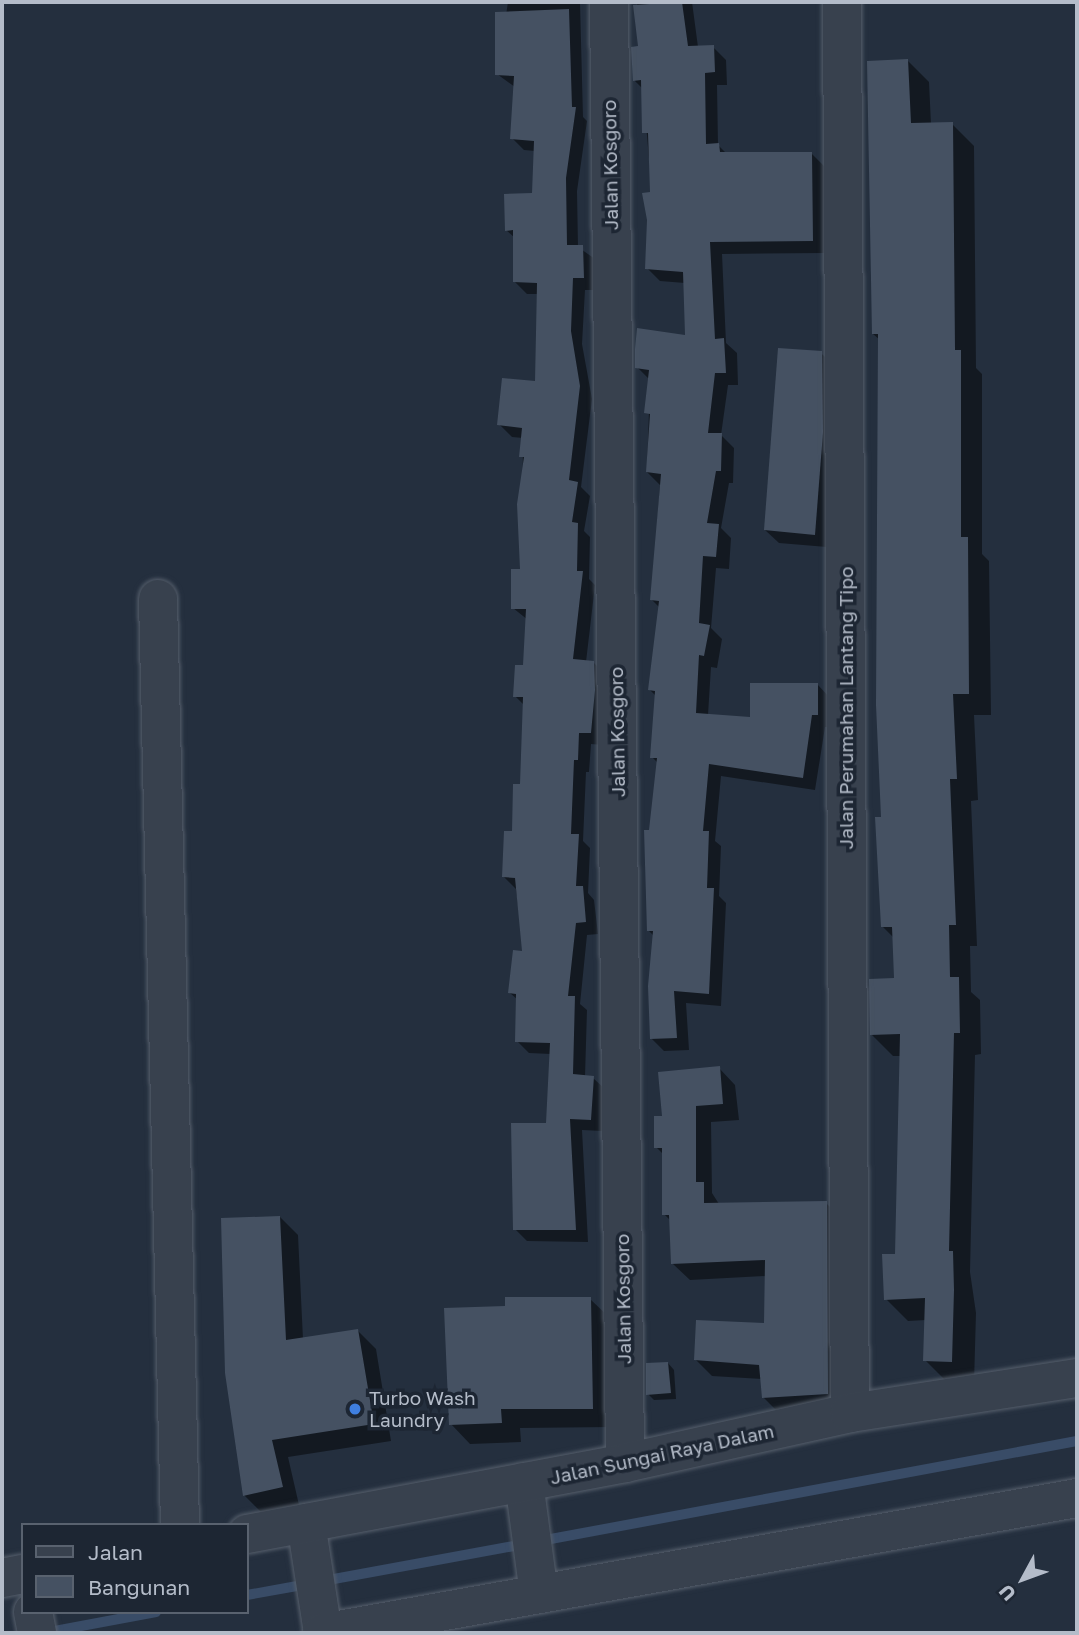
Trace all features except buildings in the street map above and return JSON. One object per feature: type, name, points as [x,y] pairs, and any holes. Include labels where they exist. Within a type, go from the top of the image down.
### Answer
[{"type":"street","name":"Jalan Kosgoro","points":[[608,2],[625,1463]]},
{"type":"street","name":"Jalan Perumahan Lantang Tipo","points":[[842,2],[850,1413]]},
{"type":"street","points":[[158,599],[180,1523]]},
{"type":"street","name":"Jalan Sungai Raya Dalam","points":[[248,1534],[307,1536],[525,1492],[625,1463],[850,1413],[1077,1378]]},
{"type":"street","points":[[525,1492],[538,1588]]},
{"type":"street","points":[[307,1536],[321,1627],[1077,1498]]},
{"type":"street","points":[[2,1578],[21,1574]]},
{"type":"street","points":[[33,1614],[37,1633]]},
{"type":"waterway","points":[[540,1541],[1077,1441]]},
{"type":"waterway","points":[[323,1581],[525,1544]]},
{"type":"waterway","points":[[248,1595],[308,1584]]},
{"type":"waterway","points":[[44,1633],[145,1614]]},
{"type":"place","name":"Turbo Wash Laundry","points":[[355,1409]]}]
